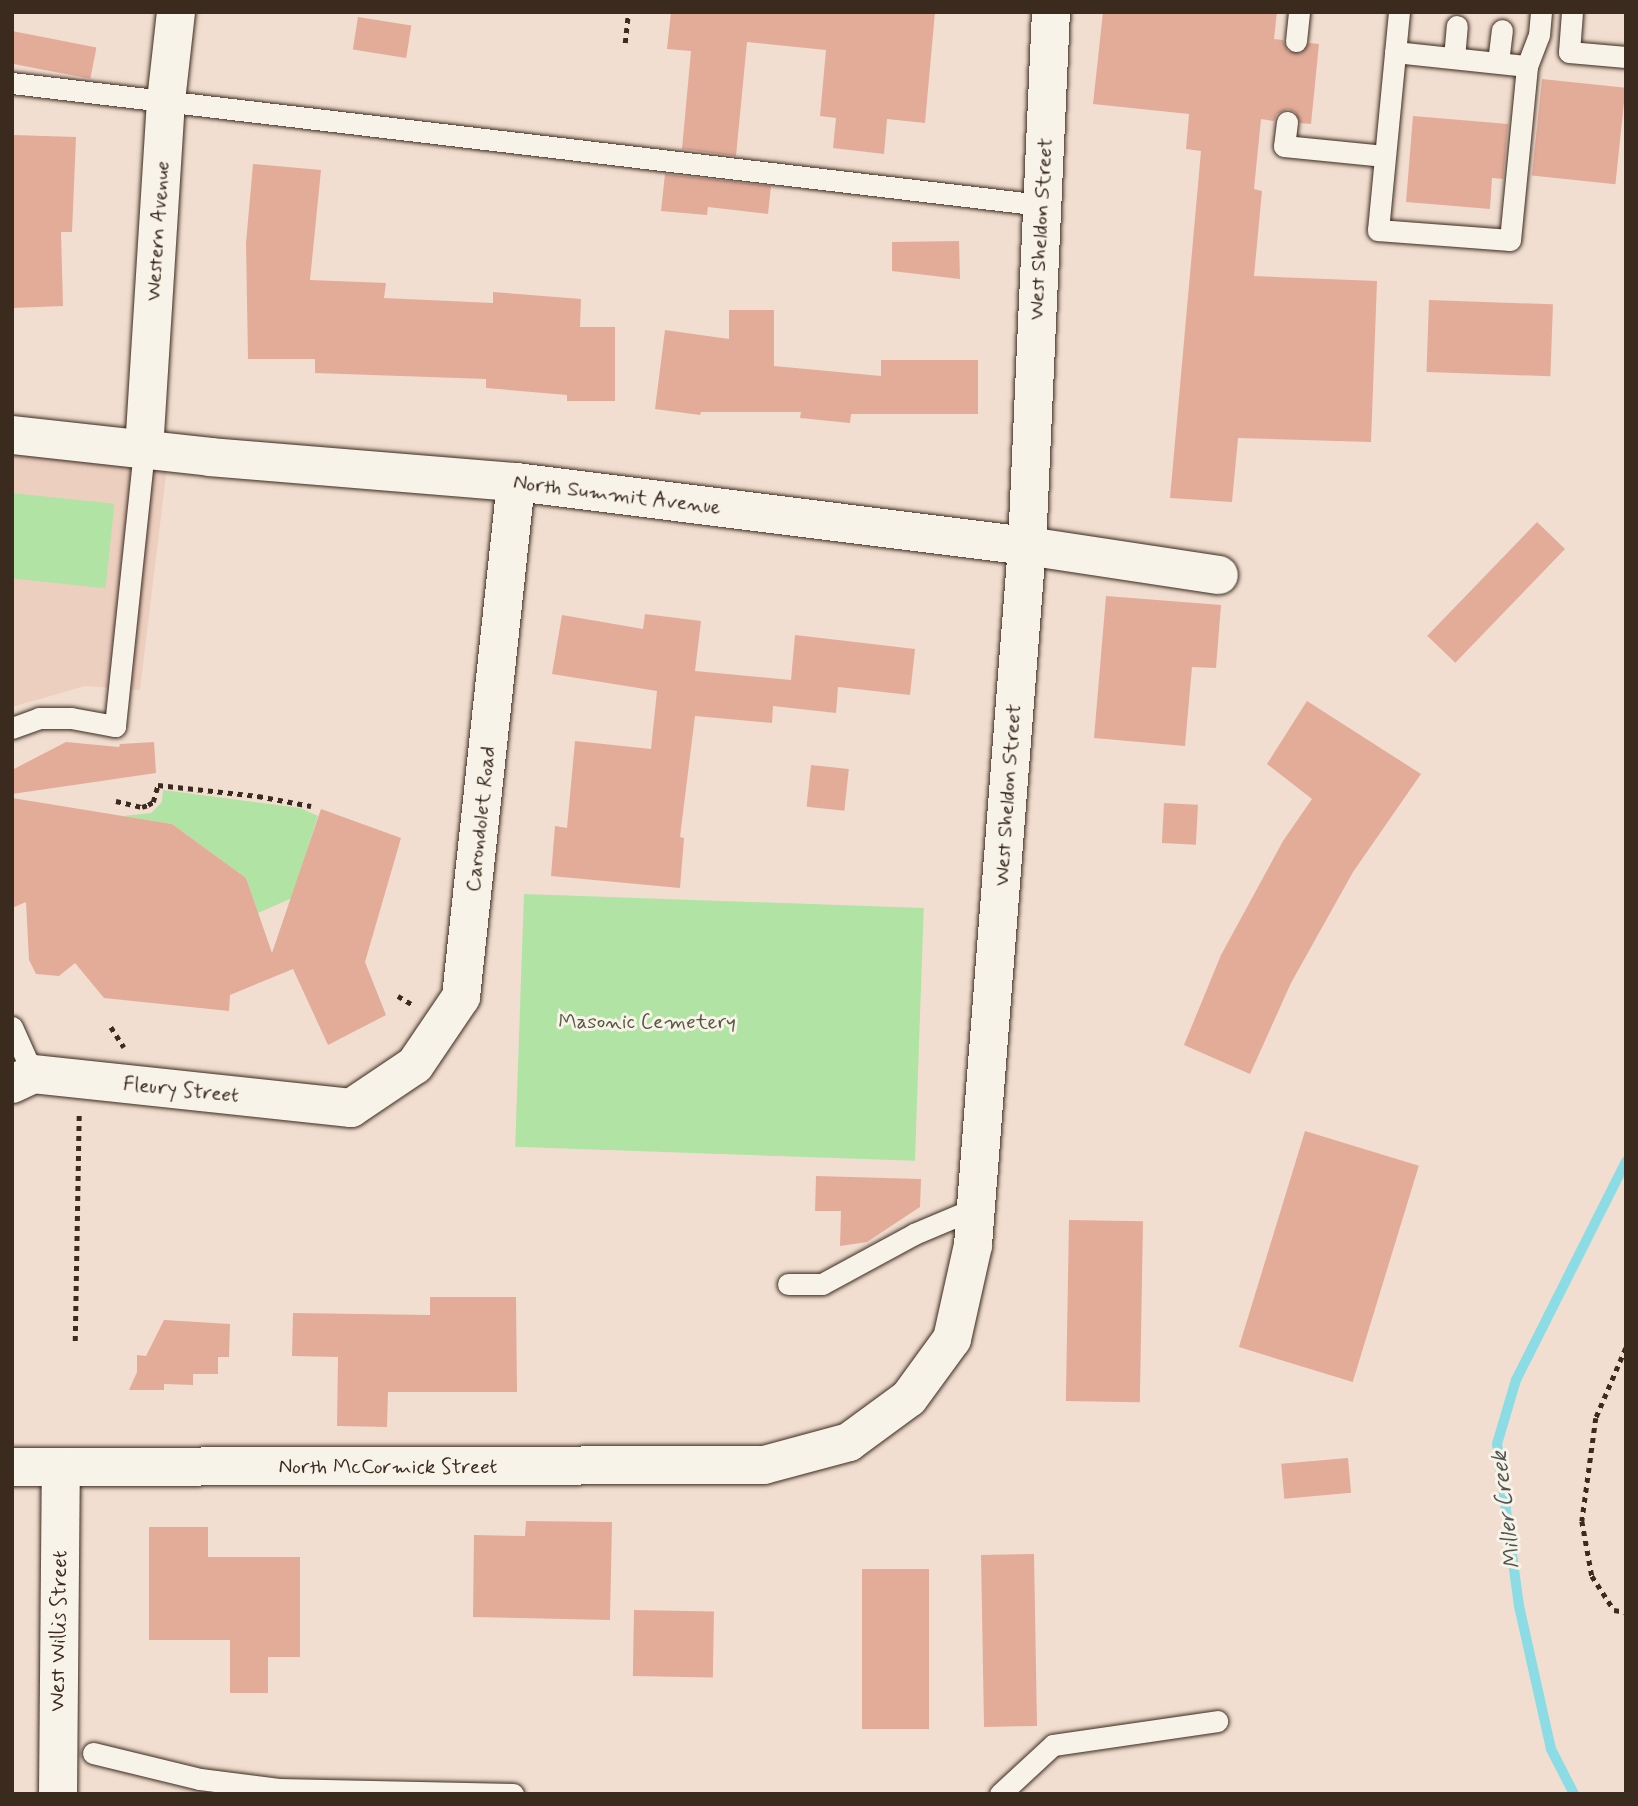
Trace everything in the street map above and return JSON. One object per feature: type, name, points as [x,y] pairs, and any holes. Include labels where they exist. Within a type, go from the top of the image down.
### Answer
[{"type":"street","name":"Western Avenue","points":[[144,450],[166,101],[176,12]]},
{"type":"street","name":"West Sheldon Street","points":[[764,1465],[849,1442],[909,1398],[952,1339],[973,1245],[1027,546],[1051,12]]},
{"type":"street","name":"North Summit Avenue","points":[[12,436],[516,482],[1027,546],[1219,575]]},
{"type":"street","name":"Carondolet Road","points":[[351,1108],[415,1065],[461,997],[516,482]]},
{"type":"street","name":"Fleury Street","points":[[22,1079],[351,1108]]},
{"type":"street","name":"North McCormick Street","points":[[12,1468],[764,1465]]},
{"type":"street","name":"West Willis Street","points":[[58,1787],[61,1469]]},
{"type":"lane","points":[[1296,41],[1299,12]]},
{"type":"lane","points":[[1399,12],[1378,230],[1510,240],[1527,66],[1539,36],[1541,12]]},
{"type":"lane","points":[[1572,12],[1569,52],[1626,57]]},
{"type":"lane","points":[[1454,58],[1457,26]]},
{"type":"lane","points":[[1499,62],[1502,30]]},
{"type":"lane","points":[[1395,52],[1527,66]]},
{"type":"lane","points":[[12,83],[1042,205]]},
{"type":"lane","points":[[1287,122],[1284,145],[1385,156]]},
{"type":"lane","points":[[12,729],[39,718],[71,718],[115,726],[144,450]]},
{"type":"lane","points":[[12,1027],[22,1079]]},
{"type":"lane","points":[[788,1284],[822,1284],[914,1234],[976,1208]]},
{"type":"lane","points":[[1000,1794],[1053,1745],[1217,1721]]},
{"type":"lane","points":[[93,1753],[200,1779],[278,1789],[513,1794]]},
{"type":"path","points":[[625,43],[628,12]]},
{"type":"path","points":[[116,801],[148,806],[158,785],[258,796],[311,806]]},
{"type":"path","points":[[75,1341],[79,1108]]},
{"type":"path","points":[[1626,1348],[1596,1418],[1582,1521],[1592,1576],[1614,1610],[1626,1612]]},
{"type":"shaded area","points":[[12,450],[167,467],[140,690],[85,686],[12,707]]},
{"type":"green space","points":[[12,493],[114,504],[106,588],[12,578]]},
{"type":"green space","points":[[163,790],[300,808],[318,816],[300,872],[308,891],[258,913],[246,878],[172,824],[123,816],[151,813],[162,802]]},
{"type":"green space","name":"Masonic Cemetery","points":[[524,894],[924,908],[915,1161],[515,1147]]},
{"type":"building","points":[[671,12],[935,12],[925,123],[887,119],[884,154],[833,148],[836,118],[820,116],[826,50],[747,42],[736,156],[682,149],[691,51],[667,49]]},
{"type":"building","points":[[1103,12],[1277,12],[1274,39],[1283,40],[1288,51],[1301,53],[1309,43],[1319,44],[1311,124],[1300,123],[1295,112],[1288,109],[1277,114],[1274,121],[1261,119],[1254,189],[1262,191],[1254,276],[1377,281],[1371,442],[1238,438],[1232,502],[1170,498],[1201,151],[1186,149],[1189,114],[1093,104]]},
{"type":"building","points":[[358,17],[411,25],[406,58],[353,50]]},
{"type":"building","points":[[12,31],[96,47],[90,79],[12,64]]},
{"type":"building","points":[[1542,79],[1626,88],[1615,184],[1532,175]]},
{"type":"building","points":[[1413,116],[1508,124],[1503,179],[1492,178],[1490,209],[1406,202]]},
{"type":"building","points":[[13,135],[76,137],[72,232],[61,232],[63,306],[12,308]]},
{"type":"building","points":[[253,164],[321,170],[310,280],[386,283],[384,298],[493,303],[493,292],[581,299],[580,327],[615,327],[615,401],[567,401],[567,395],[486,388],[486,379],[315,373],[315,359],[248,359],[246,243]]},
{"type":"building","points":[[665,174],[771,186],[768,214],[708,207],[707,215],[661,211]]},
{"type":"building","points":[[959,241],[960,279],[892,271],[892,242]]},
{"type":"building","points":[[1429,300],[1553,304],[1550,376],[1426,372]]},
{"type":"building","points":[[729,310],[774,310],[774,366],[881,376],[881,360],[978,360],[978,414],[851,414],[850,423],[800,418],[801,412],[701,412],[700,415],[655,409],[665,330],[729,339]]},
{"type":"building","points":[[1537,522],[1565,549],[1455,663],[1427,636]]},
{"type":"building","points":[[1106,596],[1221,605],[1216,668],[1192,667],[1185,746],[1094,738]]},
{"type":"building","points":[[645,614],[701,621],[695,671],[791,680],[795,635],[915,649],[910,695],[838,687],[836,713],[773,706],[772,723],[695,716],[680,837],[684,838],[680,888],[551,876],[555,826],[567,828],[575,741],[651,749],[657,691],[552,674],[562,615],[643,629]]},
{"type":"building","points":[[1307,701],[1421,774],[1353,872],[1291,983],[1250,1074],[1184,1045],[1221,955],[1283,841],[1312,799],[1267,764]]},
{"type":"building","points":[[66,742],[119,747],[120,744],[154,742],[156,773],[12,794],[12,770]]},
{"type":"building","points":[[811,765],[849,769],[844,811],[807,807]]},
{"type":"building","points":[[12,798],[172,824],[246,878],[272,953],[321,809],[401,838],[365,962],[386,1015],[328,1045],[293,969],[230,995],[229,1011],[104,998],[75,963],[59,976],[36,974],[29,960],[26,902],[12,908]]},
{"type":"building","points":[[1164,803],[1198,805],[1196,845],[1162,843]]},
{"type":"building","points":[[1305,1131],[1419,1166],[1353,1382],[1239,1347]]},
{"type":"building","points":[[816,1176],[921,1179],[920,1207],[867,1242],[840,1246],[841,1211],[815,1211]]},
{"type":"building","points":[[1069,1220],[1143,1221],[1140,1402],[1066,1401]]},
{"type":"building","points":[[430,1297],[516,1297],[517,1392],[388,1392],[387,1427],[337,1426],[338,1357],[292,1356],[293,1313],[430,1315]]},
{"type":"building","points":[[164,1320],[230,1324],[229,1357],[218,1357],[218,1374],[193,1374],[193,1385],[164,1384],[164,1390],[129,1390],[137,1372],[137,1355],[146,1356]]},
{"type":"building","points":[[1348,1458],[1351,1493],[1284,1499],[1281,1464]]},
{"type":"building","points":[[526,1521],[612,1522],[610,1620],[473,1617],[474,1535],[525,1536]]},
{"type":"building","points":[[149,1527],[208,1527],[208,1557],[300,1557],[300,1657],[268,1657],[268,1693],[230,1693],[230,1640],[149,1640]]},
{"type":"building","points":[[1034,1554],[1037,1726],[984,1727],[981,1555]]},
{"type":"building","points":[[862,1569],[929,1569],[929,1729],[862,1729]]},
{"type":"building","points":[[634,1610],[714,1611],[713,1677],[633,1676]]},
{"type":"waterway","name":"Miller Creek","points":[[1574,1794],[1551,1749],[1519,1606],[1497,1444],[1516,1380],[1626,1161]]}]
